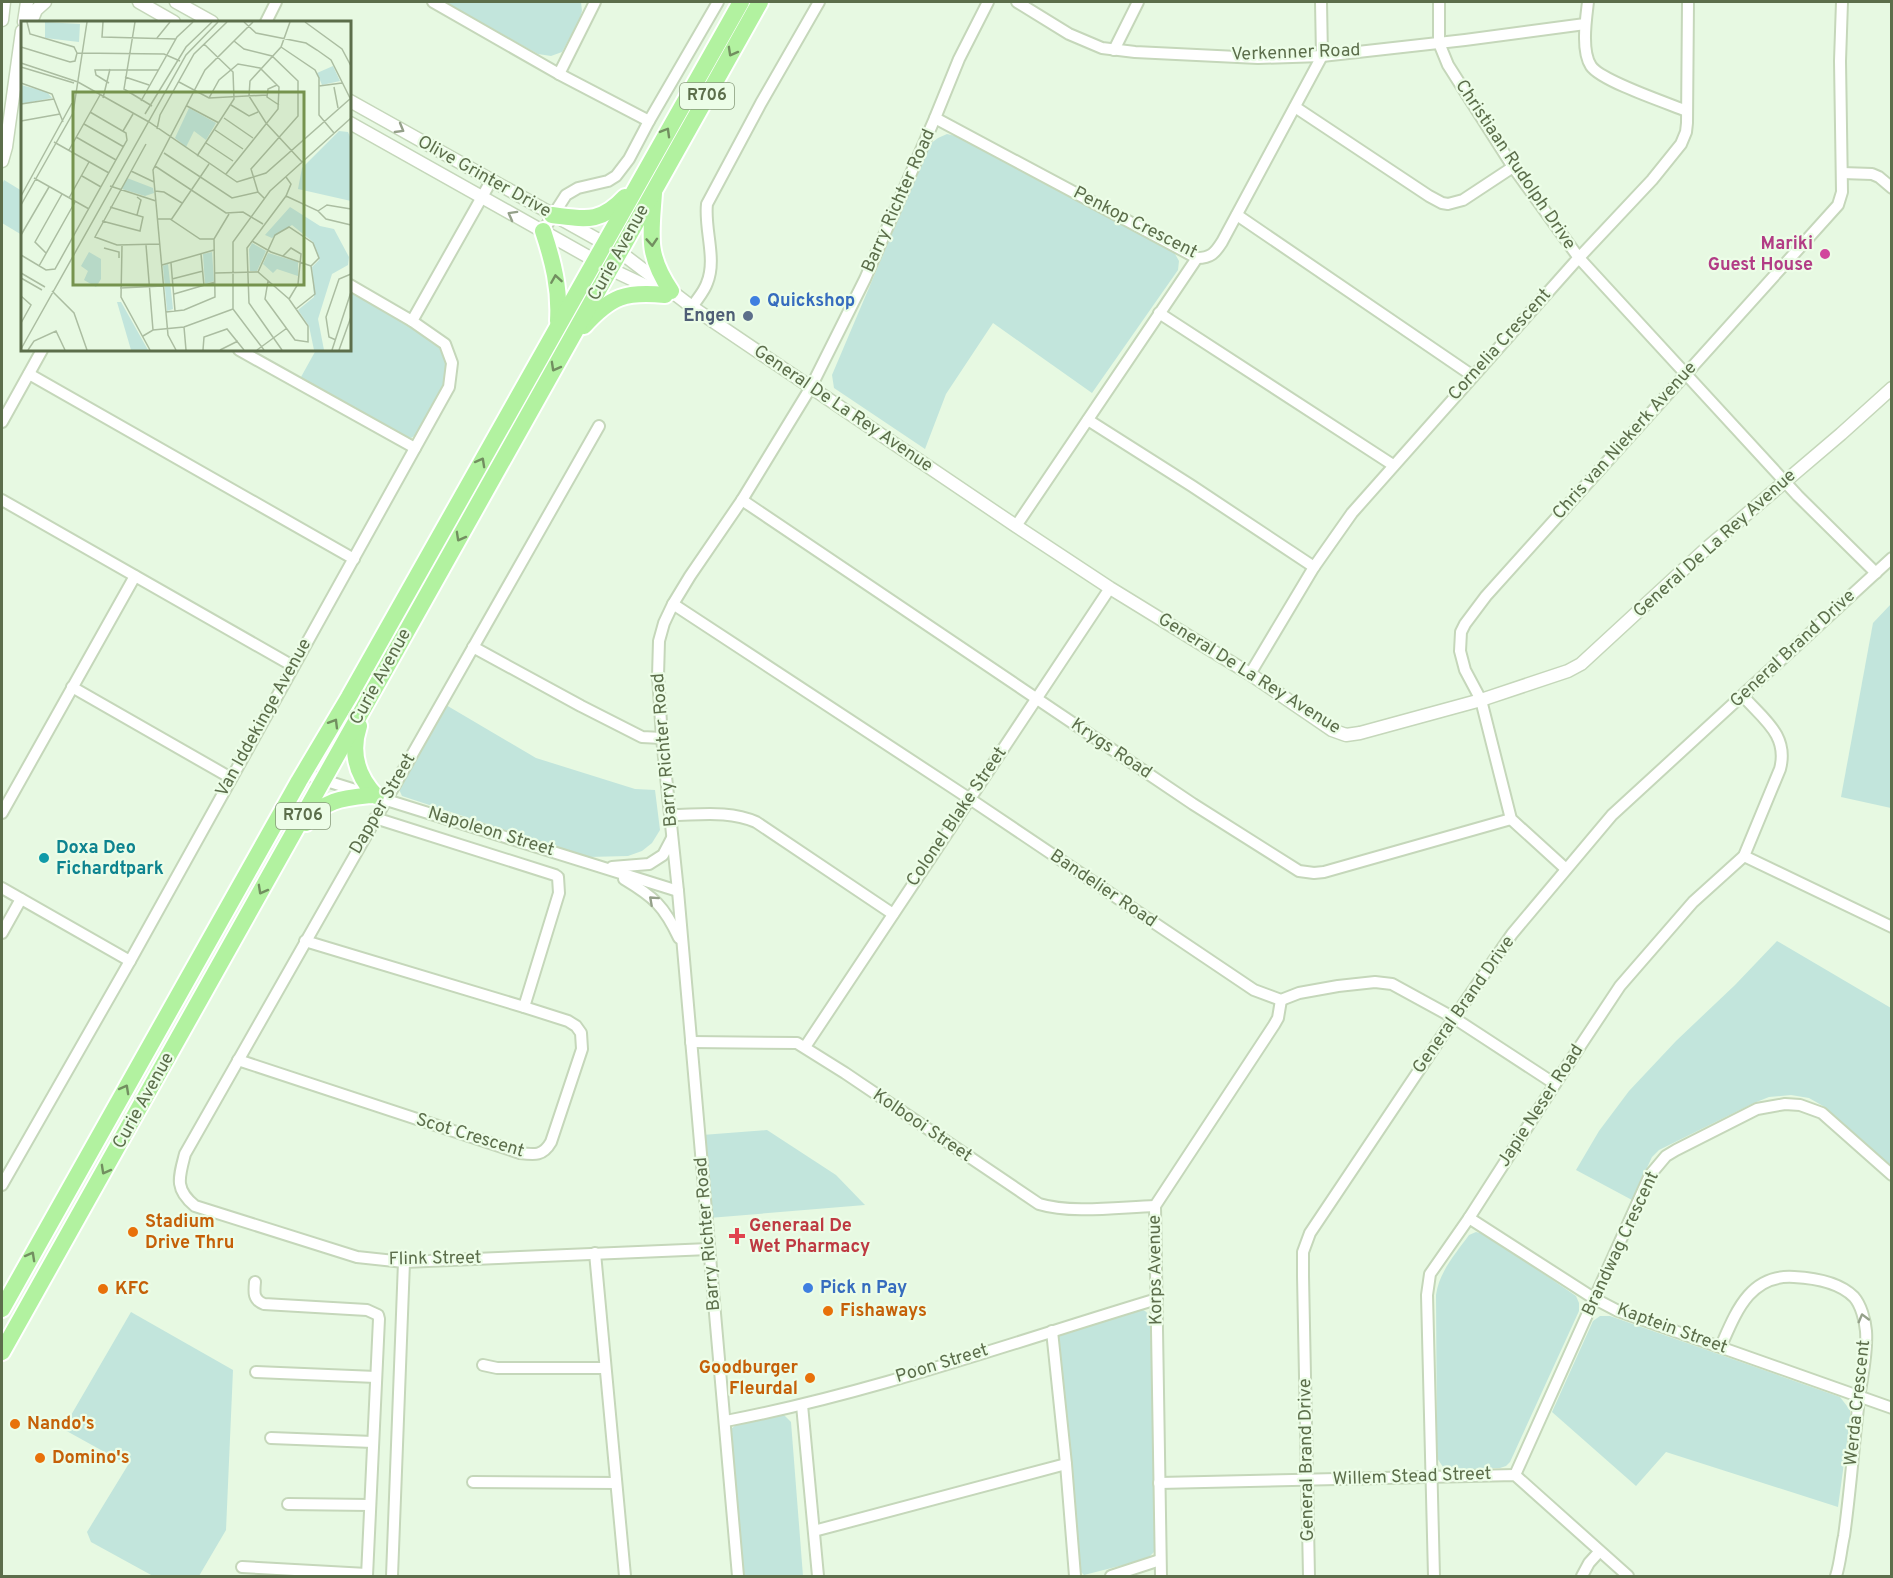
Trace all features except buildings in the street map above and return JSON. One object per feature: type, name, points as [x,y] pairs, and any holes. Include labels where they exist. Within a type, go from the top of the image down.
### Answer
[{"type":"main road","name":"Curie Avenue","points":[[2,1309],[741,2]]},
{"type":"main road","name":"Curie Avenue","points":[[2,1352],[760,2]]},
{"type":"main road","points":[[552,215],[588,220],[603,215],[615,208],[638,183]]},
{"type":"main road","points":[[568,344],[597,313],[614,300],[626,295],[668,293],[656,267],[651,243],[654,189]]},
{"type":"main road","points":[[543,231],[556,279],[559,303],[557,327]]},
{"type":"main road","points":[[375,689],[358,729],[355,760],[360,776],[378,797]]},
{"type":"main road","points":[[276,864],[310,818],[324,805],[340,799],[378,797]]},
{"type":"street","points":[[24,21],[27,2]]},
{"type":"street","points":[[31,21],[36,10],[45,2]]},
{"type":"street","points":[[139,2],[172,21]]},
{"type":"street","points":[[176,2],[210,21]]},
{"type":"street","points":[[266,21],[276,2]]},
{"type":"street","points":[[433,2],[559,74],[649,121]]},
{"type":"street","points":[[559,74],[595,2]]},
{"type":"street","points":[[543,231],[566,195],[578,188],[608,181],[616,176],[629,159],[718,2]]},
{"type":"street","points":[[692,307],[708,281],[710,268],[707,204],[819,2]]},
{"type":"street","name":"Barry Richter Road","points":[[738,1576],[678,891],[662,738],[658,652],[664,623],[673,604],[742,500],[811,387],[865,279],[959,58],[988,2]]},
{"type":"street","name":"Verkenner Road","points":[[1017,2],[1069,34],[1102,48],[1258,58],[1322,56],[1585,24]]},
{"type":"street","points":[[1114,50],[1138,2]]},
{"type":"street","name":"Penkop Crescent","points":[[935,118],[1197,258],[1207,258],[1215,253],[1237,215],[1322,56],[1321,2]]},
{"type":"street","name":"Christiaan Rudolph Drive","points":[[1439,2],[1439,43],[1448,65],[1513,167],[1579,258],[1785,482],[1876,573]]},
{"type":"street","points":[[1588,2],[1585,24],[1587,57],[1595,71],[1617,83],[1687,111]]},
{"type":"street","name":"Cornelia Crescent","points":[[1250,674],[1314,567],[1352,513],[1676,151],[1686,132],[1688,2]]},
{"type":"street","name":"Chris van Niekerk Avenue","points":[[1511,819],[1481,700],[1464,670],[1460,636],[1465,624],[1486,596],[1838,205],[1842,192],[1840,61],[1842,2]]},
{"type":"street","points":[[2,161],[21,50]]},
{"type":"street","name":"Olive Grinter Drive","points":[[351,101],[620,252]]},
{"type":"street","points":[[1295,107],[1422,192],[1442,202],[1455,203],[1463,200],[1513,167]]},
{"type":"street","name":"Olive Grinter Drive","points":[[351,124],[610,269]]},
{"type":"street","points":[[1842,174],[1872,174],[1892,188]]},
{"type":"street","points":[[412,321],[491,181]]},
{"type":"street","points":[[1237,215],[1473,376]]},
{"type":"street","name":"General De La Rey Avenue","points":[[620,252],[668,293]]},
{"type":"street","points":[[1016,526],[1197,258]]},
{"type":"street","name":"General De La Rey Avenue","points":[[610,269],[668,293],[692,307],[1110,588],[1250,674],[1332,730],[1346,735],[1481,700],[1568,671],[1581,664],[1708,547],[1892,388]]},
{"type":"street","name":"Van Iddekinge Avenue","points":[[2,1185],[130,961],[449,387],[452,363],[445,344],[412,321],[351,286]]},
{"type":"street","points":[[1159,313],[1393,465]]},
{"type":"street","points":[[2,422],[41,351]]},
{"type":"street","points":[[240,351],[415,448]]},
{"type":"street","points":[[28,374],[354,559]]},
{"type":"street","points":[[1088,420],[1314,567]]},
{"type":"street","name":"Dapper Street","points":[[180,1187],[180,1174],[185,1154],[375,818],[378,797],[473,647],[599,426]]},
{"type":"street","points":[[2,500],[293,666]]},
{"type":"street","name":"Krygs Road","points":[[742,500],[1193,804],[1299,871],[1324,872],[1511,819]]},
{"type":"street","name":"General Brand Drive","points":[[1309,1576],[1302,1276],[1303,1252],[1310,1233],[1512,934],[1612,815],[1892,558]]},
{"type":"street","points":[[2,813],[135,576]]},
{"type":"street","name":"Colonel Blake Street","points":[[805,1047],[1110,588]]},
{"type":"street","name":"Bandelier Road","points":[[673,604],[970,799],[1229,975],[1254,990],[1281,1000]]},
{"type":"street","points":[[473,647],[642,737],[662,738]]},
{"type":"street","points":[[72,687],[231,778]]},
{"type":"street","name":"Japie Neser Road","points":[[1434,1576],[1428,1282],[1430,1274],[1620,986],[1693,902],[1744,856],[1780,769],[1782,748],[1779,737],[1773,729],[1743,696]]},
{"type":"street","name":"Napoleon Street","points":[[304,774],[678,891]]},
{"type":"street","points":[[670,815],[718,814],[746,817],[893,914]]},
{"type":"street","name":"Napoleon Street","points":[[375,818],[555,874],[558,877],[559,892],[524,1007]]},
{"type":"street","points":[[1511,819],[1566,869]]},
{"type":"street","points":[[591,864],[615,868],[649,864],[663,855],[672,838]]},
{"type":"street","points":[[1744,856],[1892,927]]},
{"type":"street","points":[[610,870],[653,898],[669,917],[682,944]]},
{"type":"street","points":[[2,888],[130,961]]},
{"type":"street","points":[[2,933],[21,899]]},
{"type":"street","name":"Scot Crescent","points":[[238,1060],[520,1153],[541,1154],[552,1142],[582,1049],[581,1033],[576,1026],[568,1021],[524,1007],[305,941]]},
{"type":"street","points":[[1281,1000],[1309,991],[1338,986],[1386,983],[1398,987],[1454,1018],[1555,1084]]},
{"type":"street","name":"Korps Avenue","points":[[1161,1576],[1155,1206],[1274,1025],[1278,1018],[1281,1000]]},
{"type":"street","name":"Kolbooi Street","points":[[691,1042],[789,1042],[805,1047],[1039,1204],[1068,1209],[1155,1206]]},
{"type":"street","name":"Brandwag Crescent","points":[[1515,1475],[1650,1175],[1666,1156],[1757,1108],[1785,1104],[1800,1105],[1822,1113],[1892,1174]]},
{"type":"street","name":"Flink Street","points":[[180,1187],[185,1198],[195,1206],[357,1257],[404,1262],[709,1249]]},
{"type":"street","name":"Kaptein Street","points":[[1469,1218],[1595,1299],[1618,1311],[1892,1408]]},
{"type":"street","points":[[595,1253],[625,1576]]},
{"type":"street","points":[[392,1576],[404,1262]]},
{"type":"street","name":"Werda Crescent","points":[[1721,1347],[1744,1300],[1769,1279],[1783,1276],[1812,1278],[1839,1287],[1854,1298],[1862,1312],[1866,1332],[1847,1517],[1836,1576]]},
{"type":"street","points":[[242,1567],[367,1575],[379,1319],[375,1312],[367,1310],[264,1304],[254,1295],[255,1282]]},
{"type":"street","name":"Poon Street","points":[[726,1421],[802,1406],[1157,1299]]},
{"type":"street","points":[[1052,1331],[1075,1576]]},
{"type":"street","points":[[483,1365],[497,1368],[606,1368]]},
{"type":"street","points":[[256,1372],[376,1377]]},
{"type":"street","points":[[802,1406],[818,1576]]},
{"type":"street","points":[[271,1438],[373,1442]]},
{"type":"street","points":[[814,1532],[1066,1464]]},
{"type":"street","name":"Willem Stead Street","points":[[1159,1483],[1432,1475],[1515,1475],[1628,1576]]},
{"type":"street","points":[[473,1482],[616,1483]]},
{"type":"street","points":[[288,1504],[370,1505]]},
{"type":"street","points":[[1582,1576],[1589,1563],[1599,1552]]},
{"type":"street","points":[[1111,1576],[1160,1560]]},
{"type":"shaded area","points":[[444,2],[581,2],[582,11],[562,52],[551,56],[538,54]]},
{"type":"shaded area","points":[[947,134],[960,137],[1174,252],[1179,261],[1178,270],[1092,393],[993,323],[946,394],[925,449],[834,388],[832,375],[930,144]]},
{"type":"shaded area","points":[[4,180],[21,190],[21,234],[2,223]]},
{"type":"shaded area","points":[[351,292],[432,338],[443,348],[447,356],[447,375],[444,385],[418,434],[411,438],[401,435],[301,377],[315,351],[351,351]]},
{"type":"shaded area","points":[[1891,604],[1891,808],[1841,797],[1873,623]]},
{"type":"shaded area","points":[[446,705],[536,758],[635,789],[655,790],[660,830],[652,843],[642,851],[628,856],[588,857],[402,796],[398,787]]},
{"type":"shaded area","points":[[1777,941],[1891,1008],[1891,1167],[1823,1106],[1809,1098],[1791,1095],[1769,1097],[1754,1103],[1659,1150],[1652,1157],[1632,1200],[1576,1170],[1599,1131],[1629,1091]]},
{"type":"shaded area","points":[[767,1130],[836,1175],[865,1205],[709,1218],[702,1135]]},
{"type":"shaded area","points":[[1476,1232],[1487,1235],[1576,1296],[1579,1311],[1510,1462],[1500,1468],[1449,1470],[1443,1467],[1437,1458],[1436,1295],[1449,1263],[1469,1235]]},
{"type":"shaded area","points":[[1138,1309],[1144,1310],[1152,1322],[1156,1550],[1147,1559],[1084,1575],[1077,1568],[1056,1339],[1062,1332]]},
{"type":"shaded area","points":[[131,1312],[233,1370],[226,1530],[199,1576],[153,1576],[91,1542],[87,1532],[128,1465],[63,1429]]},
{"type":"shaded area","points":[[1600,1316],[1610,1316],[1840,1397],[1850,1410],[1850,1419],[1838,1507],[1666,1452],[1636,1486],[1552,1412],[1593,1321]]},
{"type":"shaded area","points":[[783,1414],[791,1422],[803,1576],[739,1576],[728,1435],[737,1424]]},
{"type":"place","name":"Mariki Guest House","points":[[1825,254]]},
{"type":"place","name":"Quickshop","points":[[755,301]]},
{"type":"place","name":"Engen","points":[[748,316]]},
{"type":"place","name":"Doxa Deo Fichardtpark","points":[[44,858]]},
{"type":"place","name":"Stadium Drive Thru","points":[[133,1232]]},
{"type":"place","name":"Generaal De Wet Pharmacy","points":[[737,1236]]},
{"type":"place","name":"Pick n Pay","points":[[808,1288]]},
{"type":"place","name":"KFC","points":[[103,1289]]},
{"type":"place","name":"Fishaways","points":[[828,1311]]},
{"type":"place","name":"Goodburger Fleurdal","points":[[810,1378]]},
{"type":"place","name":"Nando's","points":[[15,1424]]},
{"type":"place","name":"Domino's","points":[[40,1458]]}]
